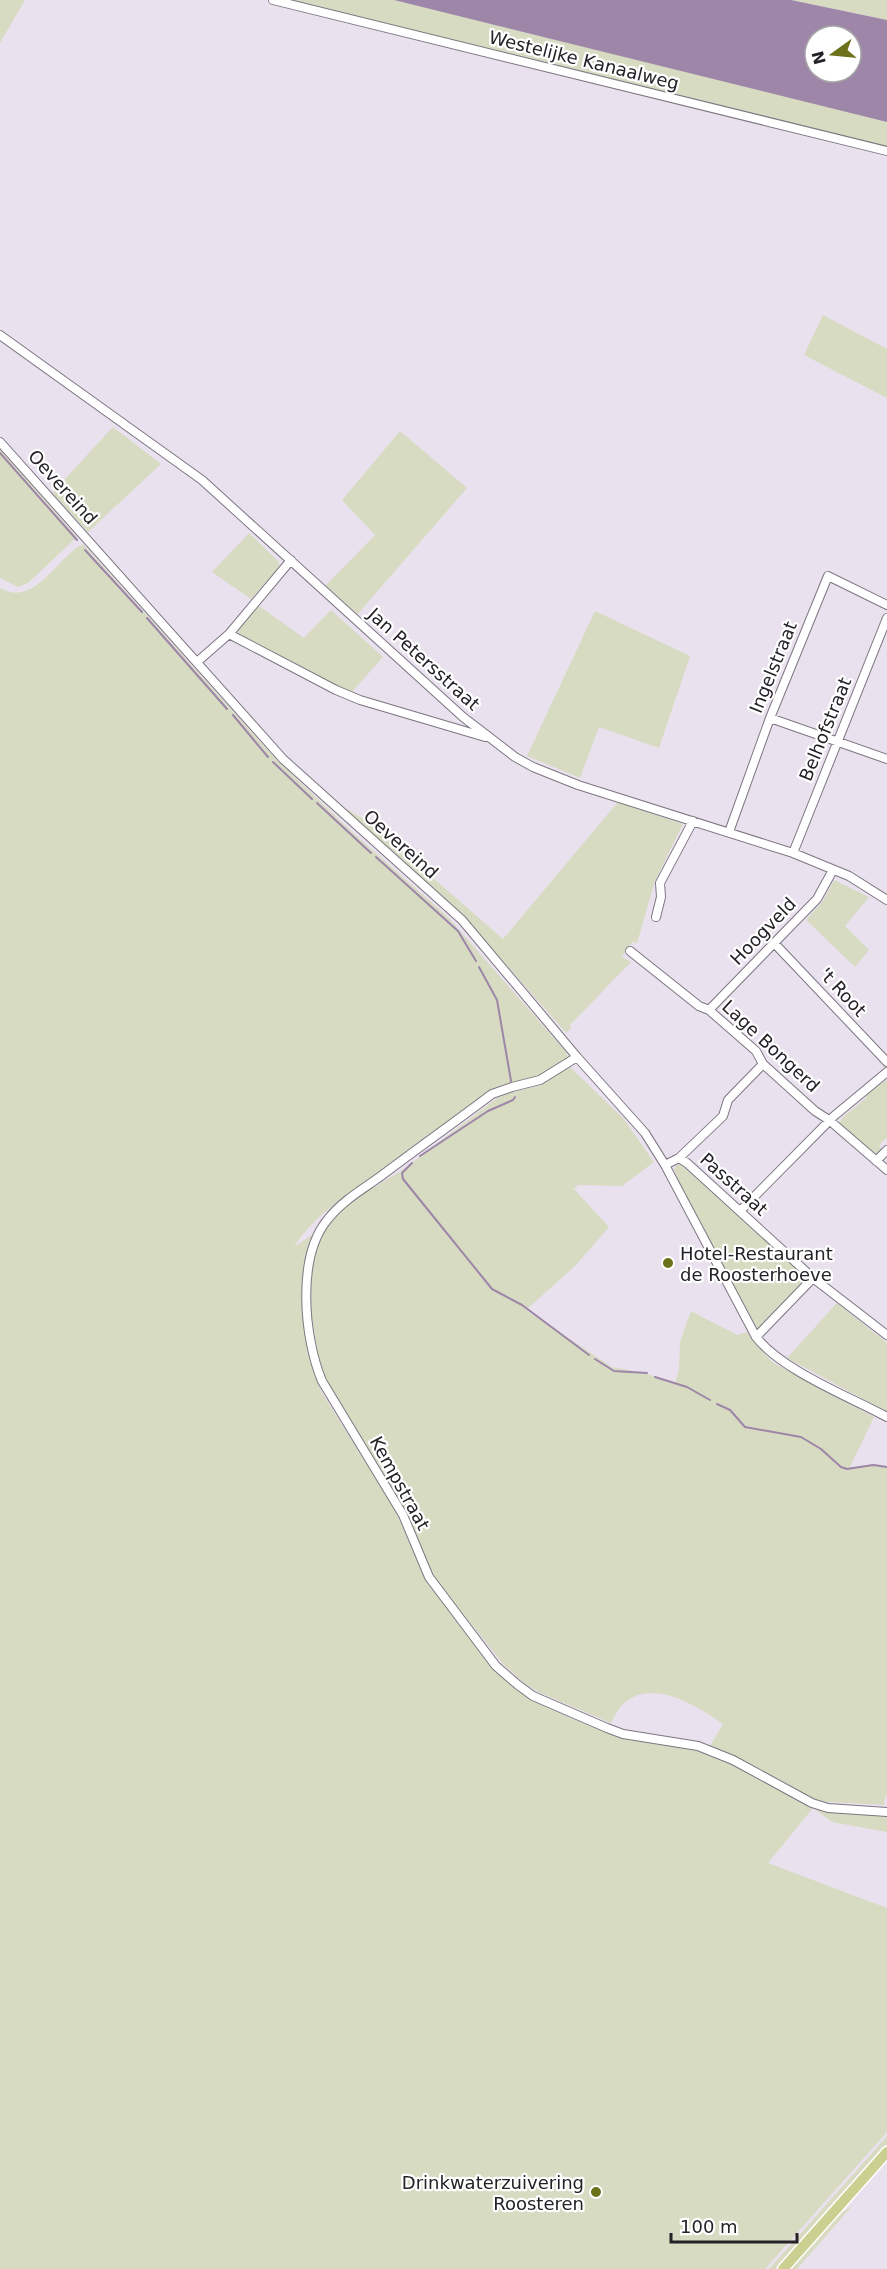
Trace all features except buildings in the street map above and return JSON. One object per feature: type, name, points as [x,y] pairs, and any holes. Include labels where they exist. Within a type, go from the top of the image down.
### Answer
[{"type":"main road","points":[[783,2269],[887,2152]]},
{"type":"street","name":"Westelijke Kanaalweg","points":[[273,0],[887,151]]},
{"type":"street","name":"Jan Petersstraat","points":[[0,335],[202,480],[463,717],[515,757],[597,792],[793,853],[878,892],[887,900]]},
{"type":"street","name":"Oevereind","points":[[0,442],[283,759],[462,920],[577,1057]]},
{"type":"street","points":[[197,662],[229,634],[291,560]]},
{"type":"street","name":"Ingelstraat","points":[[729,832],[770,717],[828,576],[887,604]]},
{"type":"street","name":"Belhofstraat","points":[[793,853],[887,618]]},
{"type":"street","points":[[229,634],[344,693],[491,739]]},
{"type":"street","points":[[770,717],[887,759]]},
{"type":"street","points":[[656,917],[661,897],[660,883],[693,821]]},
{"type":"street","name":"Hoogveld","points":[[710,1010],[817,899],[833,870]]},
{"type":"street","name":"'t Root","points":[[775,944],[887,1062]]},
{"type":"street","name":"Lage Bongerd","points":[[630,951],[699,1006],[710,1010],[756,1051],[763,1064],[887,1170]]},
{"type":"street","points":[[577,1057],[645,1133],[665,1165],[756,1337],[765,1348],[785,1364],[887,1417]]},
{"type":"street","name":"Kempstraat","points":[[577,1057],[540,1080],[492,1095],[351,1197],[327,1219],[315,1240],[306,1283],[312,1339],[322,1381],[403,1515],[429,1577],[490,1658],[511,1681],[533,1696],[623,1734],[698,1746],[733,1760],[817,1805],[887,1812]]},
{"type":"street","points":[[679,1158],[723,1116],[728,1100],[763,1064]]},
{"type":"street","points":[[740,1211],[829,1120],[887,1072]]},
{"type":"street","points":[[876,1161],[887,1150]]},
{"type":"street","name":"Passtraat","points":[[665,1165],[679,1158],[813,1278],[887,1335]]},
{"type":"street","points":[[756,1337],[813,1278]]},
{"type":"green space","points":[[0,0],[25,0],[0,43]]},
{"type":"green space","points":[[288,0],[394,0],[823,105],[887,122],[887,151]]},
{"type":"green space","points":[[791,0],[887,0],[887,20]]},
{"type":"green space","points":[[823,315],[887,349],[887,398],[804,355]]},
{"type":"green space","points":[[113,427],[161,464],[88,532],[52,493]]},
{"type":"green space","points":[[400,431],[467,488],[356,616],[324,587],[375,535],[342,500]]},
{"type":"green space","points":[[0,449],[77,537],[28,583],[18,587],[0,578]]},
{"type":"green space","points":[[249,533],[279,562],[279,567],[251,599],[212,572]]},
{"type":"green space","points":[[83,544],[274,757],[351,831],[448,917],[566,1052],[568,1058],[542,1075],[494,1088],[327,1210],[294,1247],[315,1233],[309,1251],[309,1347],[314,1373],[322,1393],[393,1506],[427,1581],[496,1671],[532,1700],[596,1728],[641,1741],[686,1747],[710,1746],[723,1724],[675,1697],[648,1693],[636,1696],[624,1703],[611,1723],[538,1692],[524,1683],[503,1664],[429,1571],[320,1369],[310,1305],[312,1260],[326,1225],[356,1198],[401,1171],[497,1098],[538,1086],[570,1067],[623,1118],[654,1162],[622,1186],[578,1185],[574,1189],[609,1227],[576,1265],[526,1310],[612,1367],[644,1373],[675,1383],[679,1369],[680,1342],[691,1311],[737,1335],[747,1332],[772,1362],[874,1417],[850,1467],[876,1464],[887,1466],[887,1794],[884,1800],[885,1805],[828,1802],[814,1808],[887,1815],[887,1832],[832,1822],[813,1808],[768,1863],[887,1908],[887,2132],[765,2269],[0,2269],[0,588],[13,592],[24,592],[35,587]]},
{"type":"green space","points":[[256,604],[304,638],[331,610],[383,657],[351,693],[232,632]]},
{"type":"green space","points":[[595,611],[690,656],[659,748],[599,727],[580,778],[527,756]]},
{"type":"green space","points":[[335,802],[370,823],[503,939],[618,802],[683,824],[655,881],[637,943],[632,942],[622,957],[631,962],[570,1025],[571,1028],[566,1033],[462,914]]},
{"type":"green space","points":[[834,880],[869,897],[845,926],[869,950],[855,967],[806,920],[823,901]]},
{"type":"green space","points":[[887,1080],[887,1138],[880,1144],[881,1151],[877,1156],[839,1124],[843,1117],[866,1098],[867,1094]]},
{"type":"green space","points":[[680,1164],[794,1265],[806,1281],[761,1328],[757,1328],[680,1185],[674,1169]]},
{"type":"green space","points":[[837,1303],[887,1343],[887,1412],[787,1358]]},
{"type":"green space","points":[[887,2136],[887,2144],[777,2269],[769,2269]]},
{"type":"green space","points":[[853,2205],[797,2269],[789,2269],[836,2217]]},
{"type":"shaded area","points":[[394,0],[791,0],[887,20],[887,122]]},
{"type":"waterway","points":[[0,453],[77,540]]},
{"type":"waterway","points":[[85,550],[142,612]]},
{"type":"waterway","points":[[147,618],[227,709]]},
{"type":"waterway","points":[[233,715],[268,757]]},
{"type":"waterway","points":[[273,762],[312,799]]},
{"type":"waterway","points":[[317,803],[371,853]]},
{"type":"waterway","points":[[376,857],[458,931],[476,961]]},
{"type":"waterway","points":[[479,967],[497,1000],[511,1081]]},
{"type":"waterway","points":[[420,1156],[488,1111],[515,1097]]},
{"type":"waterway","points":[[412,1163],[402,1173],[403,1179],[492,1289],[522,1305],[589,1355]]},
{"type":"waterway","points":[[595,1359],[614,1371],[647,1373]]},
{"type":"waterway","points":[[655,1377],[687,1387],[710,1400]]},
{"type":"waterway","points":[[717,1404],[730,1410],[745,1427],[801,1437],[821,1449],[841,1467],[847,1469],[873,1465],[887,1467]]},
{"type":"place","name":"Hotel-Restaurant de Roosterhoeve","points":[[668,1263]]},
{"type":"place","name":"Drinkwaterzuivering Roosteren","points":[[596,2192]]}]
